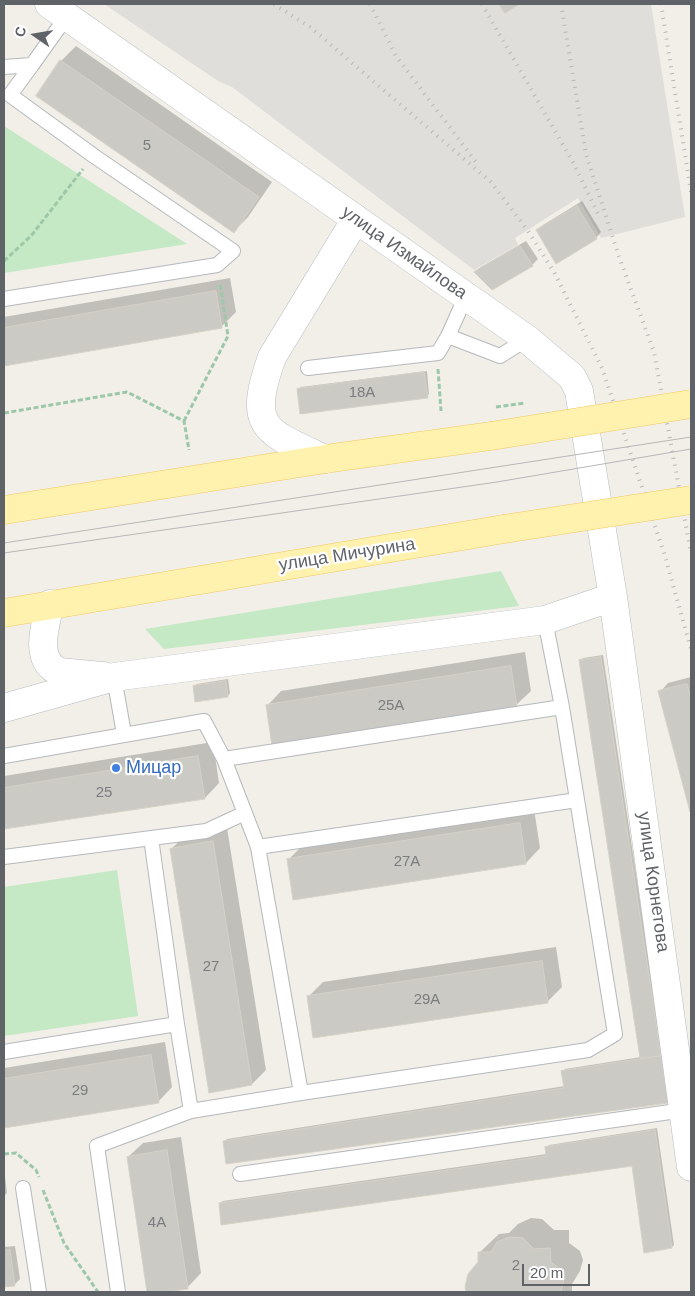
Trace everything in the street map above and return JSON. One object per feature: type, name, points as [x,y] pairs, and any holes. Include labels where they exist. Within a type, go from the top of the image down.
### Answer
[{"type":"main road","name":"улица Измайлова","points":[[58,10],[527,338],[572,377],[579,390],[613,598]]},
{"type":"main road","points":[[325,459],[277,436],[267,427],[260,412],[261,395],[272,358],[356,220]]},
{"type":"main road","points":[[4,510],[691,404]]},
{"type":"main road","name":"улица Мичурина","points":[[4,613],[504,528],[691,500]]},
{"type":"main road","points":[[4,712],[114,677],[545,620],[613,598]]},
{"type":"main road","name":"улица Корнетова","points":[[613,598],[691,1167]]},
{"type":"main road","points":[[50,604],[42,635],[45,659],[56,670],[114,677]]},
{"type":"lane","points":[[4,299],[217,265],[234,251],[94,156],[10,95],[32,65],[58,10]]},
{"type":"lane","points":[[4,67],[32,65]]},
{"type":"lane","points":[[308,368],[438,352],[448,336],[466,296]]},
{"type":"lane","points":[[448,336],[500,356],[527,338]]},
{"type":"lane","points":[[118,1292],[97,1146],[191,1111],[588,1050],[615,1034],[562,707],[545,620]]},
{"type":"lane","points":[[114,677],[124,734]]},
{"type":"lane","points":[[224,759],[562,707]]},
{"type":"lane","points":[[4,756],[204,721],[224,759],[258,847],[301,1093]]},
{"type":"lane","points":[[258,847],[577,800]]},
{"type":"lane","points":[[4,857],[206,831],[245,813]]},
{"type":"lane","points":[[151,838],[191,1111]]},
{"type":"lane","points":[[4,1052],[177,1024]]},
{"type":"lane","points":[[240,1174],[684,1110]]},
{"type":"lane","points":[[23,1188],[39,1292]]},
{"type":"path","points":[[4,261],[31,236],[94,156]]},
{"type":"path","points":[[189,450],[184,421],[228,336],[217,265]]},
{"type":"path","points":[[438,352],[441,411]]},
{"type":"path","points":[[4,413],[127,392],[184,421]]},
{"type":"path","points":[[4,1154],[16,1153],[36,1170],[39,1179]]},
{"type":"path","points":[[43,1188],[64,1243],[98,1292]]},
{"type":"shaded area","points":[[104,4],[651,4],[685,217],[601,238],[578,198],[515,238],[518,245],[474,270],[232,87],[218,81]]},
{"type":"green space","points":[[4,126],[187,244],[4,273]]},
{"type":"green space","points":[[501,571],[519,606],[164,649],[145,629]]},
{"type":"green space","points":[[117,870],[138,1016],[4,1036],[4,887]]},
{"type":"building","points":[[499,4],[520,4],[505,13]]},
{"type":"building","points":[[60,60],[259,197],[234,233],[36,96]]},
{"type":"building","points":[[577,206],[597,239],[556,264],[536,230]]},
{"type":"building","points":[[520,246],[533,266],[492,290],[474,272]]},
{"type":"building","points":[[216,291],[222,328],[4,366],[4,328]]},
{"type":"building","points":[[424,372],[428,398],[300,414],[297,389]]},
{"type":"building","points":[[601,657],[661,1056],[640,1058],[579,660]]},
{"type":"building","points":[[511,666],[517,707],[272,746],[266,705]]},
{"type":"building","points":[[226,681],[228,697],[195,702],[193,686]]},
{"type":"building","points":[[687,684],[691,699],[690,812],[658,691]]},
{"type":"building","points":[[198,756],[205,799],[4,829],[4,788]]},
{"type":"building","points":[[520,823],[526,864],[293,900],[287,859]]},
{"type":"building","points":[[213,841],[252,1085],[209,1093],[170,849]]},
{"type":"building","points":[[542,961],[548,1003],[313,1038],[307,996]]},
{"type":"building","points":[[151,1055],[159,1103],[4,1128],[4,1079]]},
{"type":"building","points":[[661,1056],[668,1103],[226,1164],[223,1141],[564,1088],[561,1071]]},
{"type":"building","points":[[655,1130],[672,1248],[644,1253],[632,1166],[221,1225],[219,1203],[546,1156],[545,1147]]},
{"type":"building","points":[[167,1150],[188,1289],[147,1292],[127,1157]]},
{"type":"building","points":[[510,1237],[523,1238],[534,1249],[550,1248],[551,1262],[561,1270],[564,1279],[561,1292],[466,1292],[465,1287],[468,1274],[478,1262],[478,1252],[491,1252],[497,1242]]},
{"type":"building","points":[[10,1250],[15,1286],[4,1287],[4,1251]]},
{"type":"tram line","points":[[4,543],[691,437]]},
{"type":"tram line","points":[[4,553],[497,482],[691,449]]},
{"type":"railway","points":[[274,4],[310,27],[491,182],[528,231],[554,272],[602,368],[664,553],[691,649]]},
{"type":"railway","points":[[370,4],[396,56],[479,166]]},
{"type":"railway","points":[[482,4],[574,164],[600,218]]},
{"type":"railway","points":[[561,4],[586,154],[618,254],[654,352],[691,553]]},
{"type":"railway","points":[[661,4],[691,192]]},
{"type":"place","name":"Мицар","points":[[116,768]]}]
